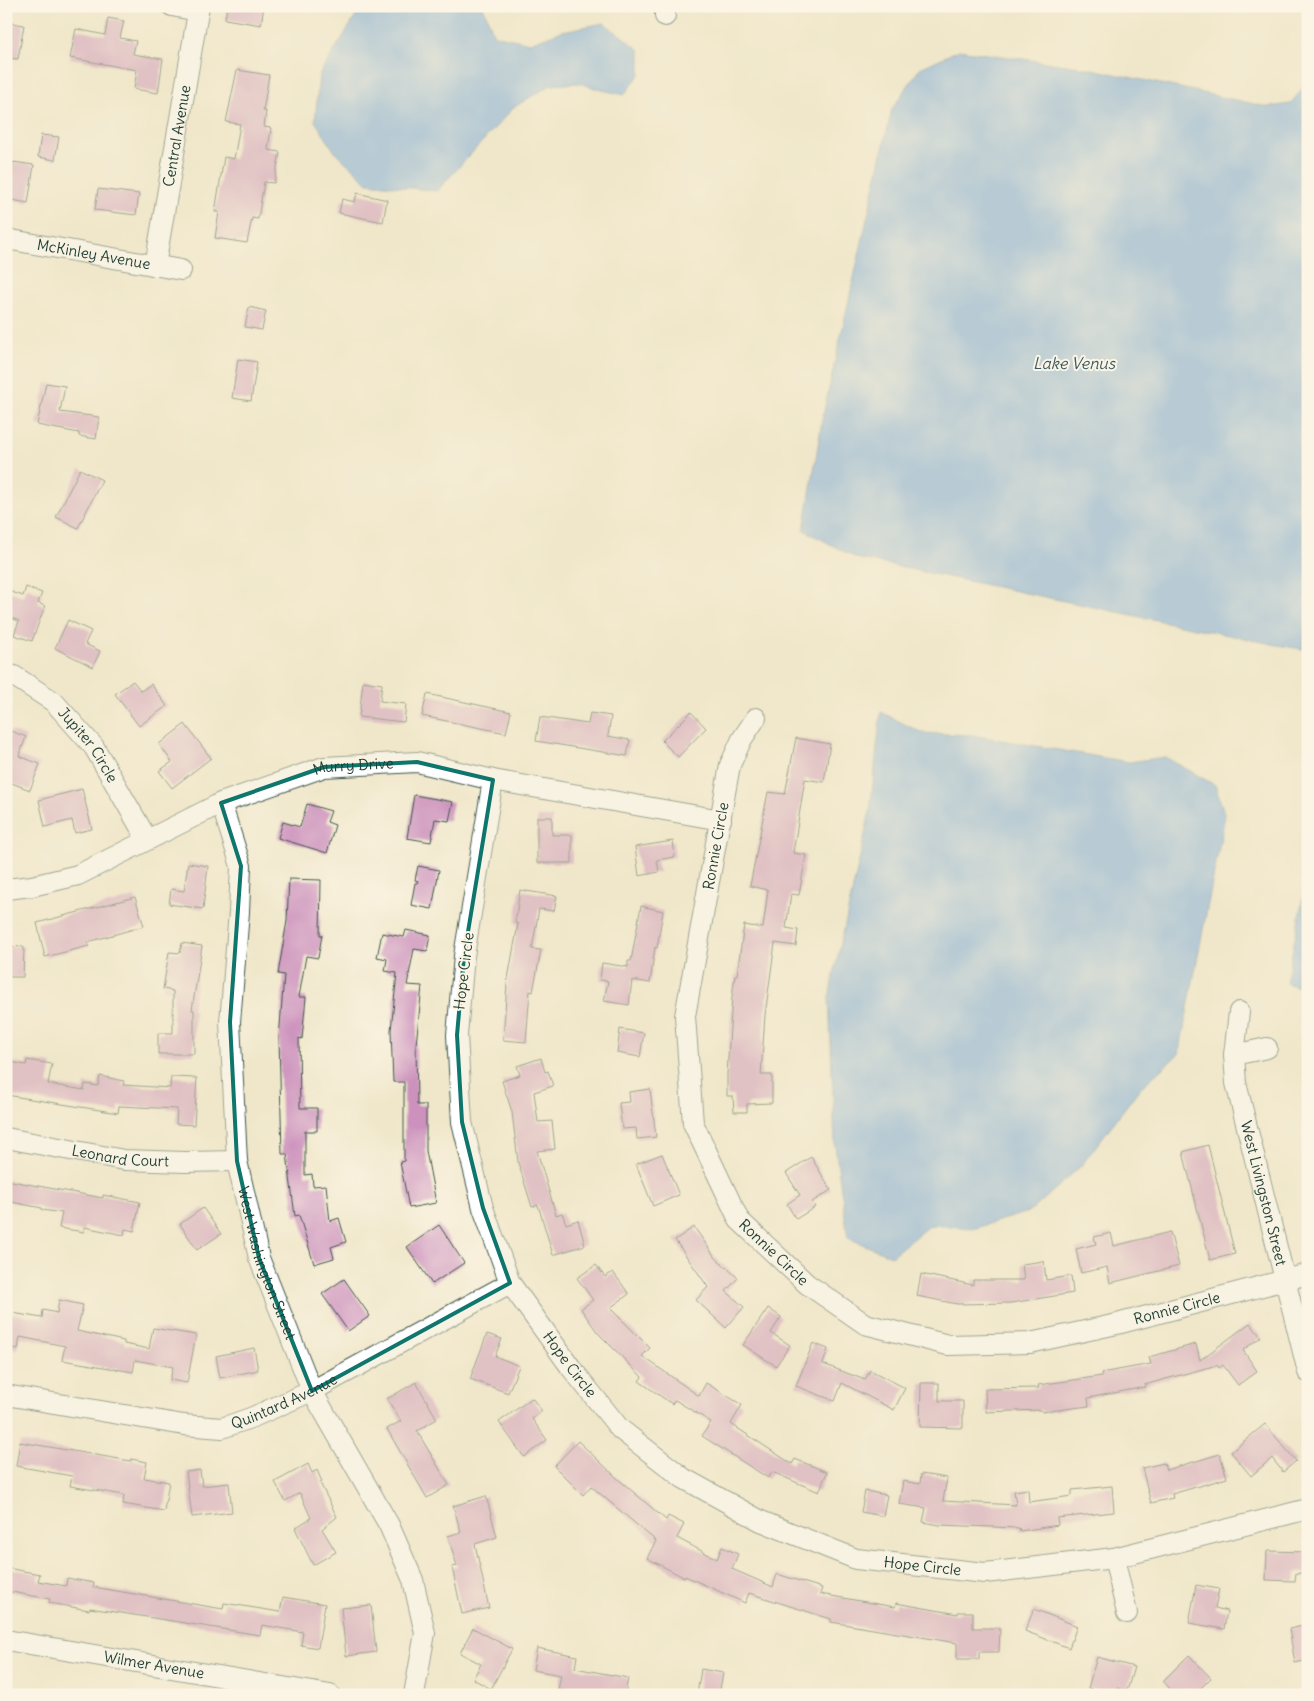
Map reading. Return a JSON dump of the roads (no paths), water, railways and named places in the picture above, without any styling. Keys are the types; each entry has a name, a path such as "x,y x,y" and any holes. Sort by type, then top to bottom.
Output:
{"street":[{"path":"172,6 198,8"},
{"name":"Central Avenue","path":"155,266 198,8"},
{"name":"McKinley Avenue","path":"6,239 181,270"},
{"name":"Jupiter Circle","path":"6,674 14,676 54,702 94,747 147,839"},
{"name":"Ronnie Circle","path":"756,718 742,739 730,765 685,1016 693,1123 739,1220 807,1284 865,1324 948,1345 1030,1343 1117,1324 1308,1274"},
{"name":"Murry Drive","path":"6,890 78,875 220,804 324,767 417,762 493,780 721,820"},
{"name":"Hope Circle","path":"493,780 464,956 457,1035 462,1122 483,1208 510,1282 572,1370 620,1429 683,1478 761,1521 856,1559 985,1572 1114,1558 1308,1509"},
{"name":"West Washington Street","path":"220,804 241,866 230,1022 237,1161 259,1258 312,1391 389,1525 413,1580 425,1632 414,1695"},
{"name":"West Livingston Street","path":"1239,1012 1234,1056 1236,1083 1308,1372"},
{"path":"1234,1056 1267,1048"},
{"name":"Leonard Court","path":"6,1138 124,1160 237,1161"},
{"name":"Quintard Avenue","path":"6,1395 184,1426 222,1428 253,1417 312,1391 510,1282"},
{"path":"1114,1558 1127,1613"},
{"name":"Wilmer Avenue","path":"6,1640 330,1695"}],"water":[{"path":"364,6 483,6 494,35 530,43 562,31 604,23 640,50 640,74 624,95 579,83 551,85 514,107 437,191 368,183 335,152 315,121 319,75"},
{"name":"Lake Venus","path":"959,50 1087,68 1268,107 1290,104 1305,86 1308,72 1308,650 856,558 804,530 823,415 892,109 920,68"},
{"path":"881,712 922,733 972,735 1129,762 1165,757 1215,785 1225,816 1179,1054 1140,1088 1081,1166 1031,1211 976,1228 930,1225 891,1256 848,1238 835,1146 829,997 870,811"},
{"path":"1308,872 1308,990 1286,983"}]}
